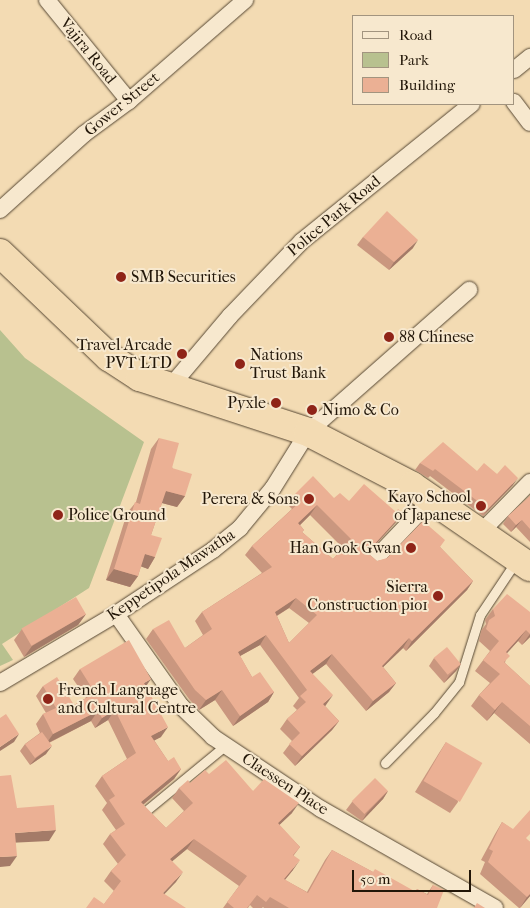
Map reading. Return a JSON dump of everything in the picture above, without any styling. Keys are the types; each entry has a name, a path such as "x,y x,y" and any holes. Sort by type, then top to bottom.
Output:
{"highway":[{"path":"0,253 109,357 140,377 308,432 432,500 526,562"}],"street":[{"name":"Vajira Road","path":"47,0 129,101"},
{"name":"Gower Street","path":"0,210 84,134 129,101 244,0"},
{"path":"515,69 530,58"},
{"path":"515,103 530,123"},
{"name":"Police Park Road","path":"170,387 230,316 302,241 471,105"},
{"name":"Keppetipola Mawatha","path":"0,683 116,614 213,550 240,528 273,488 308,432 469,290"},
{"path":"481,532 530,482"},
{"path":"372,561 432,500"},
{"name":"Claessen Place","path":"116,614 180,706 226,745 321,808 495,908"}],"lane":[{"path":"385,763 459,682 480,615 526,562"},
{"path":"148,809 226,745"}],"green space":[{"name":"Police Ground","path":"0,330 25,358 144,442 89,588 2,644 13,660 0,666"}],"building":[{"path":"387,211 418,240 394,262 363,237"},
{"path":"159,438 179,443 172,468 192,474 185,496 166,491 151,535 162,538 155,557 145,554 138,576 114,569 135,502 140,504"},
{"path":"443,442 477,471 484,463 497,474 505,465 518,478 488,509 435,469 433,471 420,463"},
{"path":"313,476 334,498 340,493 349,501 364,484 396,512 398,509 403,513 370,549 370,555 377,561 387,558 423,521 445,540 440,547 473,581 412,641 409,638 382,666 396,683 373,701 332,654 310,671 333,695 323,704 339,721 302,756 289,744 300,733 287,719 306,702 300,696 307,690 266,635 238,652 252,677 260,672 274,692 240,716 222,690 206,700 195,690 153,629 169,620 185,648 212,629 202,612 272,567 252,546 301,501 294,495","holes":["317,505 351,539 333,559 302,532 304,530 298,523","296,598 317,615 289,643 275,612"]},
{"path":"530,496 530,529 522,520 516,525 508,516"},
{"path":"507,594 530,612 530,634 526,630 506,652 510,656 504,662 530,686 530,726 502,702 495,710 479,695 500,674 483,660 499,641 486,629 489,620 495,616 493,609"},
{"path":"76,597 86,614 31,646 21,628"},
{"path":"129,640 151,679 144,683 168,727 151,736 168,761 174,757 181,769 141,802 166,828 193,803 179,788 188,780 190,783 205,770 209,774 226,760 253,791 264,779 299,803 278,823 300,847 293,855 300,860 284,879 308,893 332,850 373,872 375,869 416,892 417,889 428,895 433,885 444,890 437,908 289,908 270,897 266,902 257,895 247,908 234,908 227,902 247,876 194,839 170,859 183,872 163,893 186,908 86,908 94,897 104,904 121,881 111,871 126,855 110,834 125,824 109,800 115,796 102,776 136,753 115,710 102,718 98,711 53,734 43,714 56,708 43,686 57,677 74,705 95,693 80,669"},
{"path":"447,647 461,664 448,675 434,658"},
{"path":"6,714 19,734 0,747 0,718"},
{"path":"42,732 52,746 35,758 25,744"},
{"path":"446,742 482,763 460,802 424,781"},
{"path":"11,775 17,808 54,805 56,830 15,833 17,856 0,857 0,776"},
{"path":"375,778 388,791 364,814 352,801"},
{"path":"530,810 530,834 526,838 530,842 530,894 527,897 488,862 493,851 489,849 502,822 513,829"},
{"path":"477,903 485,908 474,908"}],"place":[{"name":"SMB Securities","path":"121,277"},
{"name":"88 Chinese","path":"389,337"},
{"name":"Travel Arcade PVT LTD","path":"182,354"},
{"name":"Nations Trust Bank","path":"240,364"},
{"name":"Pyxle","path":"276,403"},
{"name":"Nimo & Co","path":"312,410"},
{"name":"Perera & Sons","path":"309,499"},
{"name":"Kayo School of Japanese","path":"481,506"},
{"name":"Police Ground","path":"58,515"},
{"name":"Han Gook Gwan","path":"411,548"},
{"name":"Sierra Construction pio1","path":"438,596"},
{"name":"French Language and Cultural Centre","path":"48,699"}]}
